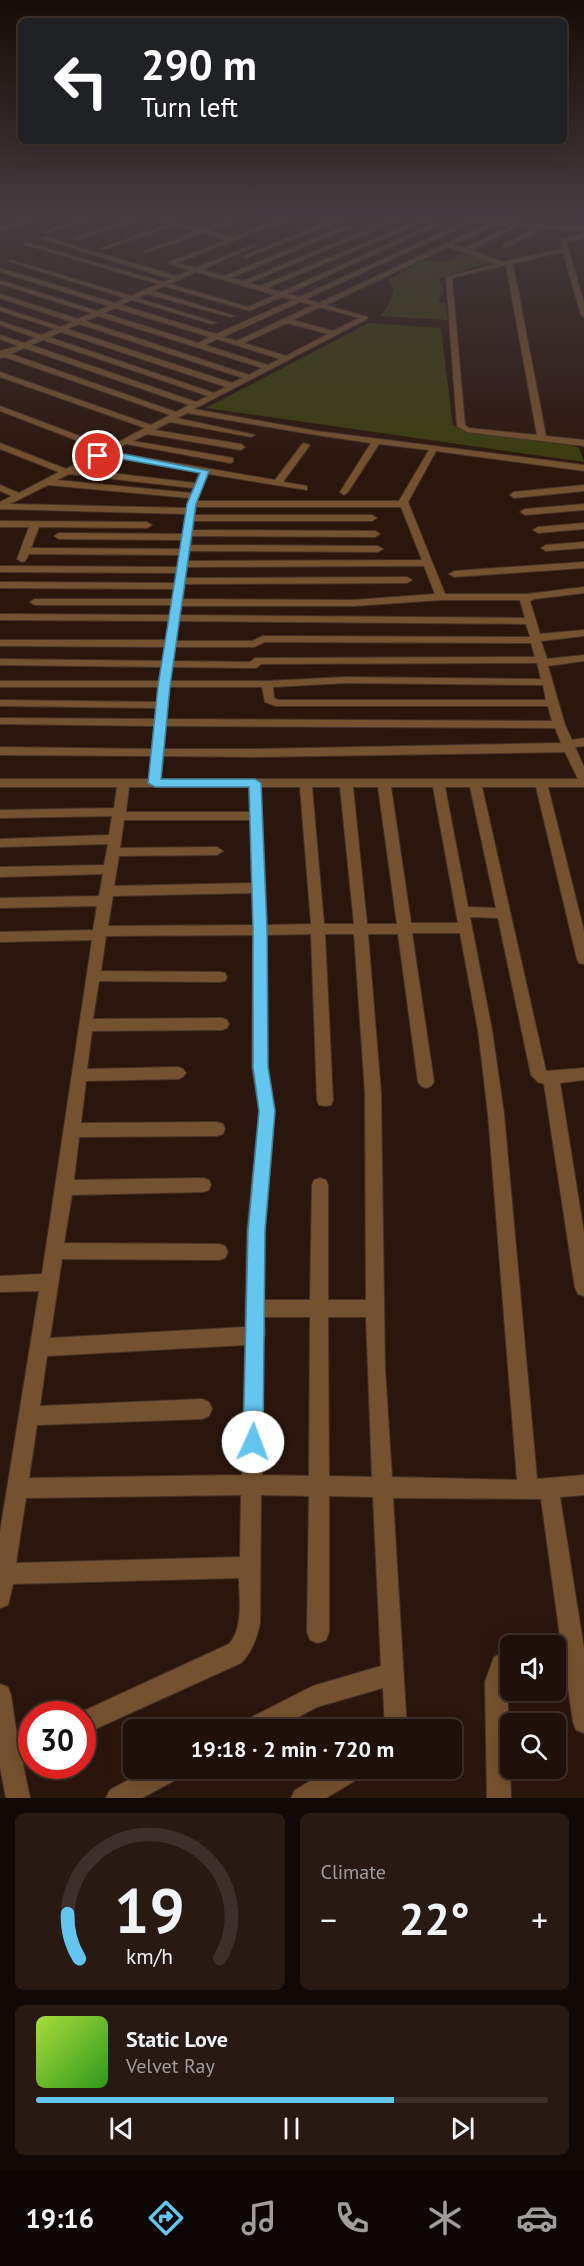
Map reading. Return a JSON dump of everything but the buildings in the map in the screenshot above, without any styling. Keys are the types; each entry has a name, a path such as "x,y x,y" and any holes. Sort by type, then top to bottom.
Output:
{"street":[{"path":"19,302 249,377"},
{"path":"63,302 267,367"},
{"path":"102,302 285,358"},
{"path":"2,354 123,302"},
{"path":"144,302 213,323"},
{"path":"183,302 232,316"},
{"path":"224,302 249,309 263,302"},
{"path":"199,345 295,302"},
{"path":"0,506 331,333 365,318 311,302"},
{"path":"238,344 329,302"},
{"path":"450,302 461,426 467,430 584,443"},
{"path":"513,302 542,438"},
{"path":"582,302 584,315"},
{"path":"0,309 232,386"},
{"path":"288,321 331,333"},
{"path":"0,323 214,395"},
{"path":"0,337 196,405"},
{"path":"2,354 181,413 584,468"},
{"path":"0,374 149,429 241,447"},
{"path":"0,408 107,451 218,474 304,488"},
{"path":"168,419 251,435"},
{"path":"218,474 261,423"},
{"path":"344,492 376,441"},
{"path":"126,442 230,460"},
{"path":"277,484 306,445"},
{"path":"0,446 67,472 193,503"},
{"path":"402,503 434,448"},
{"path":"155,783 164,686 186,543 193,503 205,471"},
{"path":"46,482 193,503 372,518"},
{"path":"0,488 20,496"},
{"path":"514,495 584,488"},
{"path":"0,506 402,503 407,506 441,597"},
{"path":"525,512 584,507"},
{"path":"0,524 147,525"},
{"path":"19,569 35,524"},
{"path":"538,530 584,526"},
{"path":"25,551 375,534"},
{"path":"58,536 378,549"},
{"path":"546,548 584,545"},
{"path":"0,585 429,563"},
{"path":"454,574 584,565"},
{"path":"0,569 407,580"},
{"path":"35,602 354,603 441,597 528,597 584,590"},
{"path":"0,783 541,783 583,777 559,725 530,621 525,600 528,597"},
{"path":"0,617 530,621"},
{"path":"0,644 170,645 254,644 263,639 535,639 584,633"},
{"path":"0,662 256,665 255,660 541,661 584,658"},
{"path":"346,661 347,723"},
{"path":"0,684 164,686 346,680 547,682"},
{"path":"267,684 269,700 272,702 553,703"},
{"path":"0,703 162,705"},
{"path":"0,721 559,725"},
{"path":"0,751 158,754 568,746 584,741"},
{"path":"0,1597 64,1188 85,1025 124,783"},
{"path":"96,1718 233,1655 242,1648 249,1623 256,1335 256,1231 267,1111 260,1067 260,929 255,783"},
{"path":"306,783 318,929 325,1100"},
{"path":"346,783 361,929 373,1093 375,1309 395,1719"},
{"path":"384,783 426,1082"},
{"path":"438,783 485,1030 538,1489 561,1635"},
{"path":"475,783 539,1075 551,1077 584,1074"},
{"path":"541,783 584,959"},
{"path":"0,814 256,816"},
{"path":"0,843 114,845 217,851"},
{"path":"0,872 110,870"},
{"path":"0,903 259,888"},
{"path":"0,936 260,929 405,929 503,913"},
{"path":"93,976 220,977"},
{"path":"85,1025 222,1024"},
{"path":"78,1075 178,1073"},
{"path":"551,1077 584,1288"},
{"path":"71,1130 217,1130"},
{"path":"64,1188 203,1185"},
{"path":"318,1632 320,1185"},
{"path":"54,1251 219,1252"},
{"path":"0,1284 50,1282"},
{"path":"255,1308 375,1309"},
{"path":"39,1348 256,1335"},
{"path":"28,1416 202,1409"},
{"path":"17,1488 252,1485 538,1489 584,1485"},
{"path":"4,1574 250,1567"},
{"path":"566,1665 584,1722"},
{"path":"499,1798 496,1682 500,1671"},
{"path":"271,1719 313,1697 393,1674"},
{"path":"0,1695 2,1721 18,1798"},
{"path":"10,1758 18,1754"},
{"path":"118,1798 154,1779"},
{"path":"303,1798 336,1779"}],"shaded area":[{"path":"389,302 445,303 448,320 380,316"},
{"path":"369,323 441,328 453,426 569,444 579,448 584,462 206,408"}],"route":[{"path":"98,456 104,453 205,471 192,504 164,686 155,783 255,783 260,929 260,1067 267,1111 256,1231 253,1442"}]}
